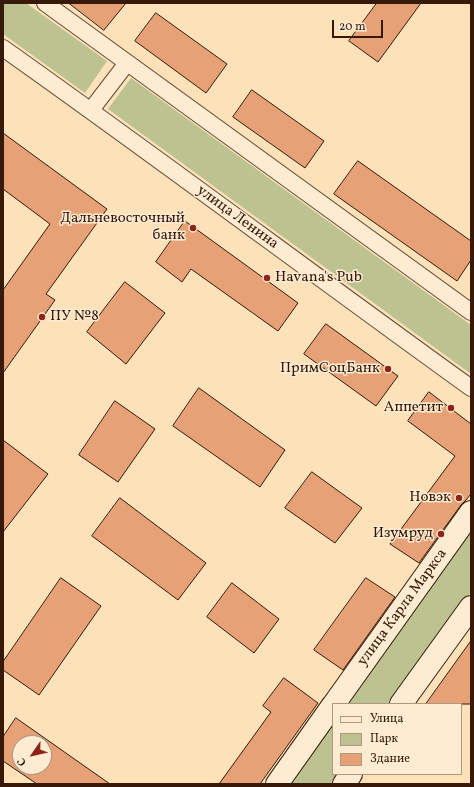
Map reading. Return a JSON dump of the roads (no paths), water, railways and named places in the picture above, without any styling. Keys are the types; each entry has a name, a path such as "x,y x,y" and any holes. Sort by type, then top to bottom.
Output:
{"street":[{"path":"44,3 471,312"},
{"name":"улица Ленина","path":"3,48 91,110 325,283 471,388"},
{"path":"91,110 127,63"},
{"name":"улица Карла Маркса","path":"335,703 471,512"},
{"path":"402,703 471,607"},
{"name":"улица Карла Маркса","path":"277,784 332,708"},
{"path":"344,784 350,775"}],"place":[{"name":"Дальневосточный банк","path":"193,228"},
{"name":"Havana's Pub","path":"267,278"},
{"name":"ПУ №8","path":"42,317"},
{"name":"ПримСоцБанк","path":"388,369"},
{"name":"Аппетит","path":"451,408"},
{"name":"Новэк","path":"459,498"},
{"name":"Изумруд","path":"441,534"}]}
